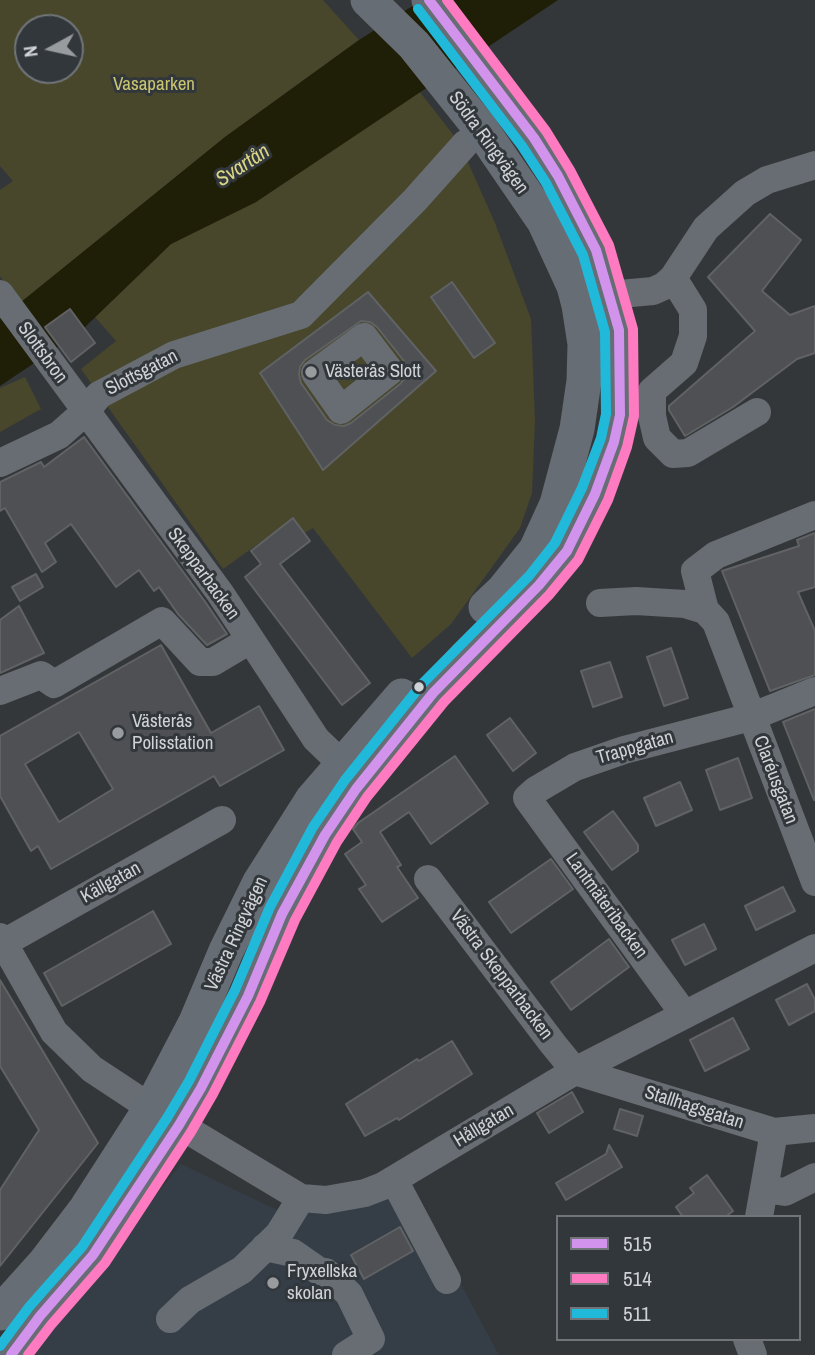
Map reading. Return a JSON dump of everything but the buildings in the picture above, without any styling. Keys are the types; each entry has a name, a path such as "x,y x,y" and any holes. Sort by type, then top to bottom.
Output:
{"main road":[{"name":"Södra Ringvägen","path":"429,0 480,65 558,176 596,250 594,300"},
{"name":"Södra Ringvägen","path":"385,7 481,129 544,221 574,286 594,300"},
{"name":"Västra Ringvägen","path":"11,1355 40,1316 93,1255 165,1116 196,1022 226,951 260,882 312,800 454,639 503,591 536,550 557,504 577,429 584,382 585,344 594,300"},
{"name":"Västra Ringvägen","path":"0,1313 44,1264 86,1209 165,1116 201,1088 307,866 341,812 379,759 433,693 540,585 567,551 595,494 614,442 620,415 619,330 594,300"},
{"path":"0,1328 32,1293 29,1281"}],"street":[{"name":"Slottsgatan","path":"0,463 59,435 85,412 99,395 174,355 301,315 415,200 465,144"},
{"path":"594,300 664,286 673,278 706,228 745,193 767,180 815,165"},
{"path":"673,278 693,310 693,336 684,363 652,391 652,416 657,438 673,454 688,453 757,412"},
{"name":"Slottsbron","path":"3,297 85,412"},
{"name":"Skepparbacken","path":"85,412 220,593 316,739 342,764"},
{"name":"Claréusgatan","path":"815,515 716,555 695,571 705,610 716,622 815,882"},
{"path":"600,603 636,601 685,604 705,610"},
{"path":"0,691 41,675 54,684 162,621 200,662 213,662 250,640"},
{"name":"Claréusgatan","path":"751,717 815,691"},
{"name":"Trappgatan","path":"527,798 575,767 624,750 751,717"},
{"name":"Lantmäteribacken","path":"527,798 684,1014"},
{"name":"Källgatan","path":"1,942 222,820"},
{"name":"Västra Skepparbacken","path":"428,879 575,1071"},
{"name":"Hållgatan","path":"1,942 54,1031 92,1069 301,1198 326,1200 349,1197 394,1180 575,1071 815,948"},
{"name":"Stallhagsgatan","path":"575,1071 774,1132 815,1128"},
{"path":"759,1215 774,1132"},
{"path":"765,1189 785,1192 815,1177"},
{"path":"394,1180 447,1280"},
{"path":"170,1320 190,1300 242,1270 279,1234 301,1198"},
{"path":"265,1247 293,1253 319,1271 326,1272 349,1294 371,1339 346,1355"}],"shaded area":[{"name":"Fryxellska skolan","path":"181,1164 279,1211 410,1190 499,1355 28,1355"}],"green space":[{"name":"Vasaparken","path":"0,0 323,0 359,40 225,137 19,304 0,276 0,190 13,181 0,166"},
{"path":"419,91 459,142 495,223 531,319 535,421 532,493 520,528 451,624 412,658 313,528 303,534 293,519 223,569 81,369 116,341 95,317 171,244 256,202"},
{"path":"25,377 41,409 0,432 0,388"}],"water":[{"name":"Svartån","path":"422,0 558,0 256,202 171,244 84,328 69,309 44,328 58,347 0,386 0,319 225,137 359,40"}],"transit line":[{"name":"515","path":"11,1355 40,1316 93,1255 179,1125 248,996 282,914 325,835 356,789 433,693 539,585 567,551 595,494 614,442 620,415 619,330 596,250 558,176 534,138 429,0"},
{"name":"514","path":"28,1355 105,1263 191,1132 260,1002 295,920 337,842 367,797 444,702 549,595 578,560 608,500 627,447 634,416 633,329 609,245 570,170 546,131 447,0"},
{"name":"511","path":"0,1346 29,1307 82,1247 167,1118 235,990 270,907 313,827 345,780 422,684 529,576 555,543 582,488 601,438 606,414 605,332 583,255 546,183 522,146 418,9"}],"place":[{"name":"Västerås Slott","path":"311,372"},
{"name":"Västerås Polisstation","path":"118,733"},
{"name":"Fryxellska skolan","path":"273,1283"}]}
